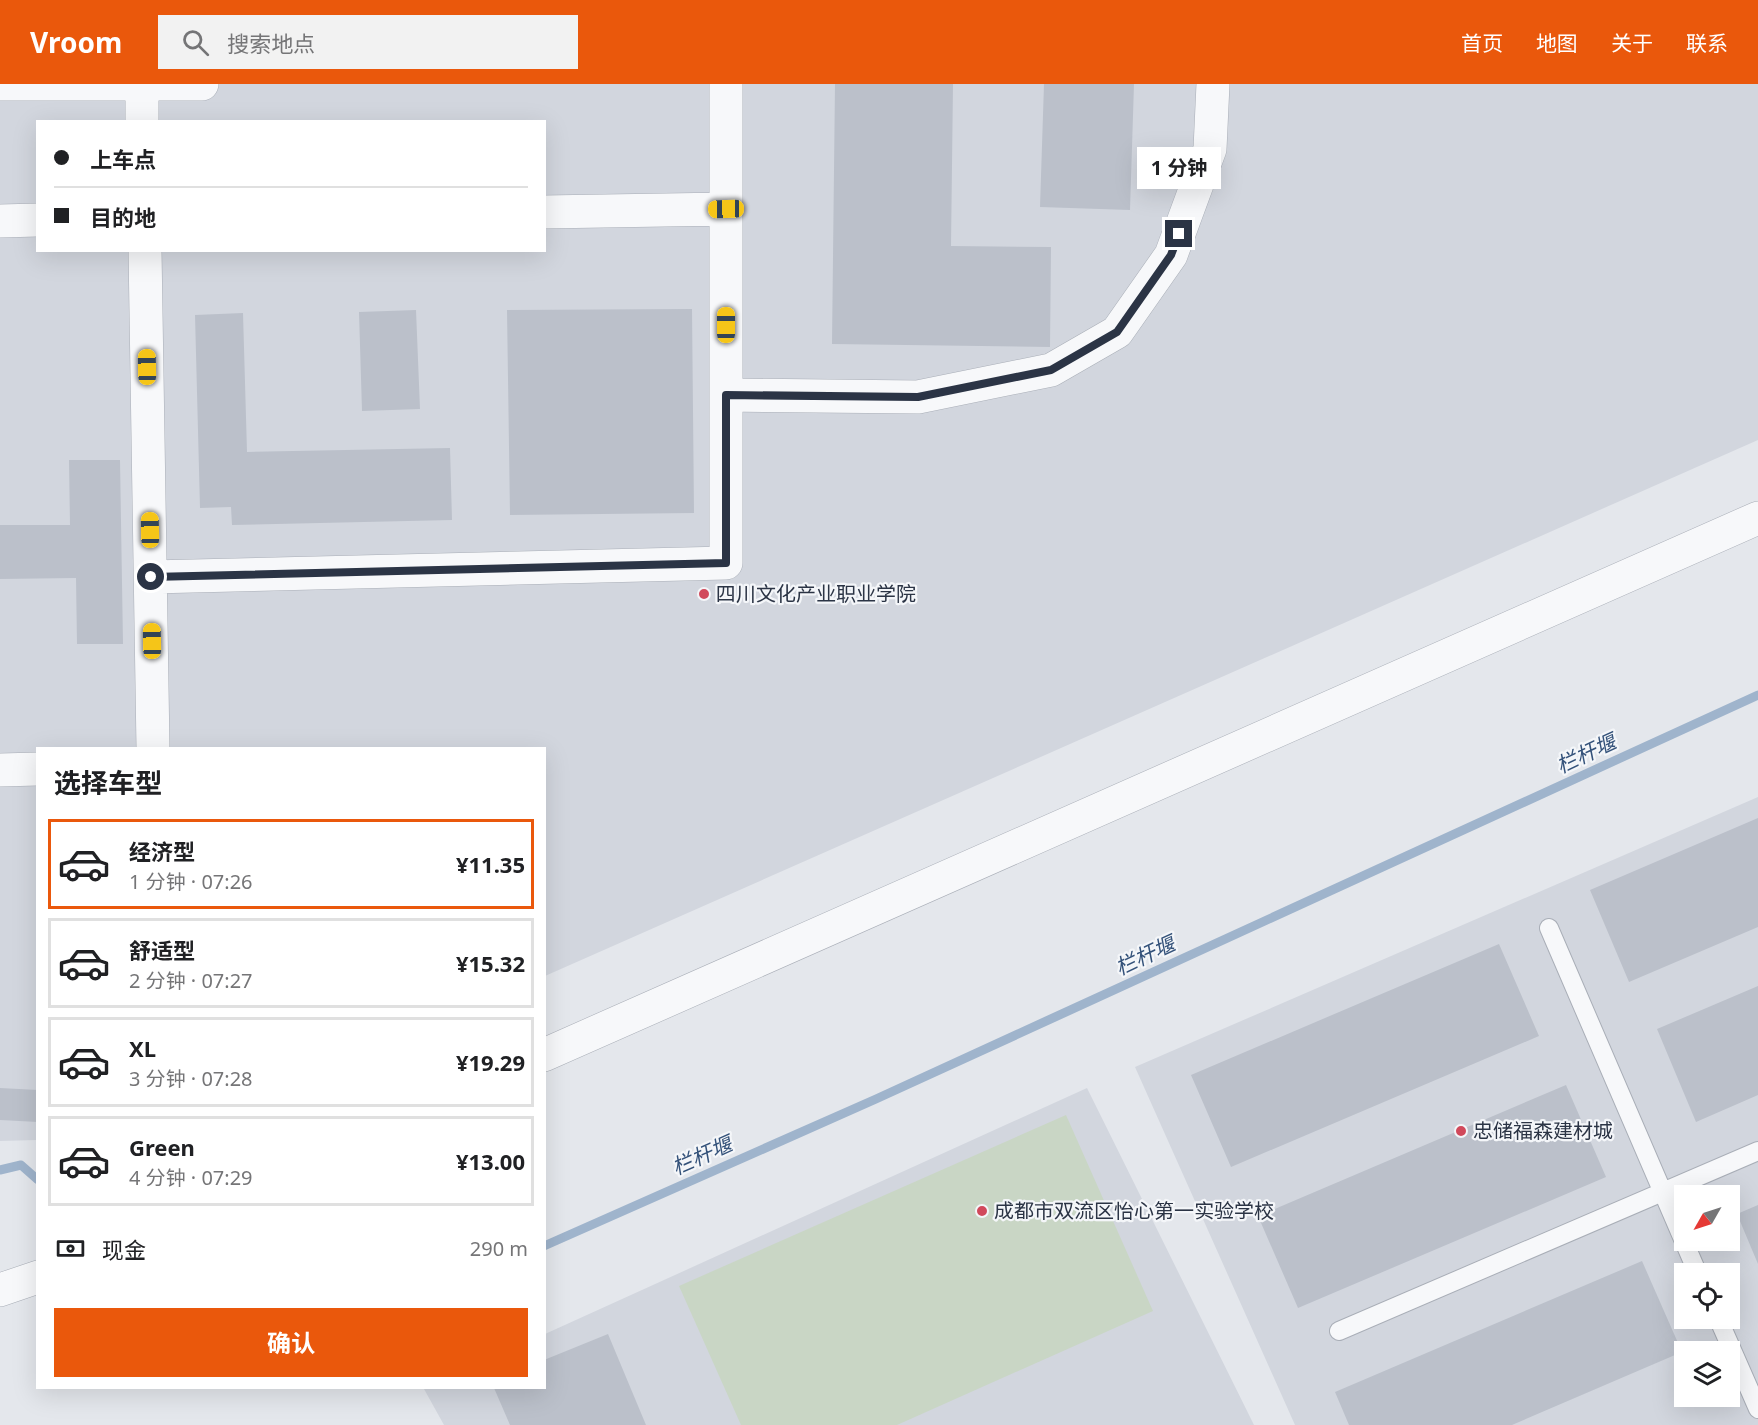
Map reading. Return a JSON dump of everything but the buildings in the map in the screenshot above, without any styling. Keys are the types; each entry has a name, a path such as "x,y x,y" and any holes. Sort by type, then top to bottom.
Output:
{"street":[{"path":"0,84 202,84"},
{"path":"151,577 726,563 726,84"},
{"path":"726,395 918,397 1051,370 1117,332 1171,255 1210,149 1213,84"},
{"path":"142,85 142,120"},
{"path":"546,212 726,209"},
{"path":"0,221 36,220"},
{"path":"145,252 153,747"},
{"path":"546,1054 1758,518"},
{"path":"0,770 36,769"},
{"path":"0,1290 36,1277"}],"lane":[{"path":"1549,928 1693,1263"},
{"path":"1339,1331 1758,1151"},
{"path":"1723,1329 1758,1409"}],"shaded area":[{"name":"四川文化产业职业学院","path":"0,84 1758,84 1758,440 546,976 546,747 36,747 36,1140 0,1141"},
{"name":"忠储福森建材城","path":"1758,797 1758,1425 1295,1425 1135,1067"},
{"name":"成都市双流区怡心第一实验学校","path":"1087,1088 1254,1425 444,1425 424,1389 546,1389 546,1334"}],"green space":[{"path":"1066,1115 1153,1311 897,1425 741,1425 679,1286"}],"waterway":[{"name":"栏杆堰","path":"546,1245 876,1099 1758,695"},
{"name":"栏杆堰","path":"0,1170 21,1165 36,1178"}],"place":[{"name":"四川文化产业职业学院","path":"704,594"},
{"name":"忠储福森建材城","path":"1461,1131"},
{"name":"成都市双流区怡心第一实验学校","path":"982,1211"}],"route":[{"path":"151,577 726,563 726,395 918,397 1051,370 1117,332 1171,255 1179,234"}]}
